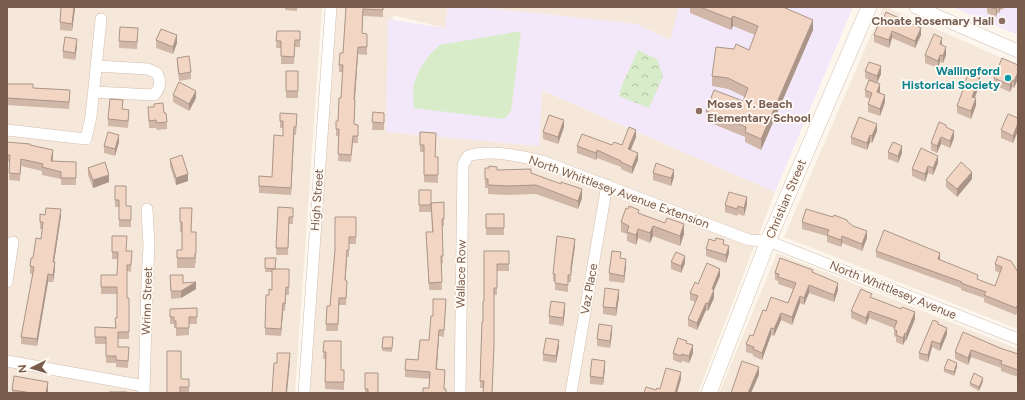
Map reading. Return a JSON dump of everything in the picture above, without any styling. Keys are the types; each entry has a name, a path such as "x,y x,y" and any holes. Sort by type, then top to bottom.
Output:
{"main road":[{"name":"Christian Street","path":"708,393 768,240 869,7"}],"street":[{"name":"High Street","path":"304,393 331,7"},
{"path":"916,7 1018,51"},
{"path":"7,130 86,139 91,117 101,19"},
{"path":"94,92 154,95 158,90 160,79 157,72 148,69 96,66"},
{"name":"North Whittlesey Avenue Extension","path":"468,156 476,153 514,154 542,161 749,240 768,240"},
{"name":"Wallace Row","path":"460,393 463,165 468,156"},
{"name":"Vaz Place","path":"571,393 607,185"},
{"name":"Wrinn Street","path":"144,389 146,284 150,246 147,209"},
{"name":"North Whittlesey Avenue","path":"768,240 1018,339"},
{"path":"7,282 13,242"},
{"path":"7,361 144,389"}],"shaded area":[{"path":"7,7 322,7 295,393 7,393"},
{"path":"333,7 448,7 445,28 393,15 386,132 539,146 541,90 775,192 698,393 310,393"},
{"name":"Moses Y. Beach Elementary School","path":"448,7 477,7 637,24 670,40 679,7 853,7 775,192 542,90 539,146 386,132 388,19 445,28"},
{"path":"477,7 680,7 671,40 636,24"},
{"path":"883,7 1018,65 1018,329 784,237"},
{"name":"Choate Rosemary Hall","path":"952,7 1018,7 1018,35"},
{"path":"777,253 1018,349 1018,393 719,393"}],"green space":[{"path":"521,31 511,111 504,119 414,108 413,88 415,80 421,67 430,54 440,45"},
{"path":"638,50 657,59 663,76 649,108 619,96 622,85"}],"building":[{"path":"61,7 74,7 72,24 60,22"},
{"path":"346,7 383,7 383,10 363,9 362,33 367,34 367,47 358,47 354,100 354,124 358,125 358,136 353,136 351,155 338,154 339,129 336,129 336,121 338,121 339,98 341,98 343,65 339,65 340,53 343,53"},
{"path":"700,7 783,7 813,20 761,139 745,132 746,127 706,111 714,90 743,101 748,88 728,78 712,76 716,47 734,49 736,44 749,50 758,26 733,16 731,19"},
{"path":"886,12 921,28 915,41 892,31 889,40 874,35"},
{"path":"120,27 138,28 137,42 119,41"},
{"path":"161,29 177,35 173,47 156,40"},
{"path":"277,31 300,31 300,40 295,40 294,57 281,56 281,41 276,41"},
{"path":"934,34 942,38 940,44 946,47 943,56 940,55 938,61 925,55"},
{"path":"65,37 77,39 75,53 63,51"},
{"path":"189,56 191,72 179,74 177,58"},
{"name":"Wallingford Historical Society","path":"1002,58 1018,65 1018,72 1014,81 1012,80 1010,85 994,78"},
{"path":"869,62 881,66 877,76 865,71"},
{"path":"286,71 298,71 298,91 286,91"},
{"path":"969,72 980,76 972,97 976,98 971,111 957,106"},
{"path":"869,80 880,84 877,92 885,95 880,109 868,104 872,93 865,90"},
{"path":"179,82 196,91 189,104 173,95"},
{"path":"7,84 33,84 33,88 70,90 69,102 7,98"},
{"path":"110,99 123,100 122,109 129,110 128,121 108,119"},
{"path":"163,103 167,122 157,123 156,120 149,121 148,107 154,107 154,104"},
{"path":"373,112 384,113 384,123 372,122"},
{"path":"280,113 297,114 296,127 294,127 291,188 259,186 259,176 272,177 274,135 283,136 283,121 280,121"},
{"path":"1008,114 1018,118 1018,123 1013,136 1001,130"},
{"path":"549,115 564,120 558,137 543,132"},
{"path":"859,117 877,124 867,143 851,137"},
{"path":"939,122 954,131 950,141 941,137 937,146 931,143"},
{"path":"629,127 636,130 628,149 638,153 632,167 597,150 596,153 577,146 582,134 612,145 614,142 622,145"},
{"path":"108,132 119,135 115,149 104,146"},
{"path":"420,132 436,133 435,157 438,157 438,175 424,175 424,145 420,145"},
{"path":"7,142 30,144 53,150 51,161 76,162 76,178 61,178 61,172 42,167 43,164 21,159 20,174 9,173 10,155 7,155"},
{"path":"893,142 902,146 898,156 888,152"},
{"path":"921,148 938,156 933,168 928,166 925,174 912,169"},
{"path":"182,155 188,174 176,178 170,159"},
{"path":"105,162 109,175 93,180 88,168"},
{"path":"961,162 972,172 957,189 946,180"},
{"path":"656,163 674,170 671,178 653,173"},
{"path":"489,166 497,167 497,170 531,169 531,173 561,184 561,182 582,189 578,201 536,185 488,185 488,179 485,179 485,168 489,168"},
{"path":"115,186 126,186 126,206 131,206 131,220 119,220 119,200 115,200"},
{"path":"419,190 431,190 431,205 419,205"},
{"path":"729,192 747,197 744,208 738,206 737,209 725,205"},
{"path":"444,202 444,219 442,219 443,256 441,256 442,282 429,283 426,232 433,232 431,203"},
{"path":"629,206 639,210 638,213 665,223 667,218 684,224 680,236 653,226 650,233 638,229 636,235 627,232 629,226 621,222 626,208 628,209"},
{"path":"278,207 293,208 293,217 289,217 288,248 276,248"},
{"path":"46,208 61,209 53,262 55,262 53,275 48,274 37,339 21,337 34,267 30,266 31,258 33,258 36,238 41,239 43,222 40,222 40,214 45,215"},
{"path":"180,208 192,208 191,232 196,232 195,258 177,258 177,250 182,250 182,222 180,222"},
{"path":"806,209 833,217 834,215 847,220 853,226 867,231 862,244 842,236 841,240 827,235 829,230 802,222"},
{"path":"486,214 504,214 504,228 486,228"},
{"path":"335,217 356,217 356,237 349,237 349,250 347,250 345,280 347,281 346,298 339,298 338,324 326,324 327,306 330,306 335,250"},
{"path":"884,230 940,253 938,259 978,275 977,279 995,286 1002,267 995,264 998,256 1011,261 1018,272 1018,307 1017,306 1016,308 984,295 986,292 961,283 962,282 876,251"},
{"path":"112,236 127,236 126,251 132,251 131,265 127,265 129,332 118,332 118,347 129,347 128,361 116,360 116,356 106,356 106,337 95,337 95,327 116,328 115,318 117,318 117,287 101,287 101,275 117,275 118,252 112,252"},
{"path":"557,236 575,239 571,275 568,275 568,285 555,283 555,274 553,274"},
{"path":"716,238 724,240 723,244 729,246 726,255 706,249 709,239 715,241"},
{"path":"484,251 509,251 509,264 497,264 497,288 494,288 492,393 483,393 484,381 480,381 484,301"},
{"path":"612,251 621,252 620,258 626,259 624,276 609,273"},
{"path":"676,252 685,256 681,266 671,262"},
{"path":"265,258 276,258 275,269 265,268"},
{"path":"780,258 813,270 812,272 838,283 834,295 809,285 804,298 800,296 792,317 781,313 774,329 771,328 762,353 753,349 754,347 746,344 750,335 753,336 763,310 766,311 771,297 788,303 796,283 778,277 779,274 775,273"},
{"path":"707,263 720,269 712,289 714,290 697,323 688,319 698,296 690,293 695,282 698,284"},
{"path":"272,269 289,269 289,287 286,287 281,329 265,328 266,295 269,295 269,289 272,290"},
{"path":"170,275 183,275 183,283 196,282 181,291 171,291"},
{"path":"605,288 619,290 616,308 603,307"},
{"path":"861,289 872,294 870,297 901,309 902,307 915,312 903,338 896,335 897,331 894,329 897,321 869,311 866,318 851,311"},
{"path":"433,299 446,299 444,330 439,330 436,369 445,370 444,389 446,389 446,393 423,393 423,388 429,388 430,372 405,370 406,359 418,360 420,340 429,340 431,316 433,316"},
{"path":"551,301 565,303 563,318 549,316"},
{"path":"197,308 197,317 189,317 189,328 176,328 176,321 174,321 174,317 170,317 170,309"},
{"path":"933,320 947,328 940,344 932,341 928,355 919,353"},
{"path":"599,324 612,326 610,341 597,339"},
{"path":"963,332 1018,354 1018,370 1001,364 1002,361 971,350 968,358 955,352"},
{"path":"383,337 393,337 392,348 382,348"},
{"path":"546,338 559,340 556,356 543,354"},
{"path":"678,338 693,345 689,356 682,354 681,356 673,353"},
{"path":"324,341 341,341 341,370 344,370 344,382 325,382 326,352 323,352"},
{"path":"167,351 181,351 181,379 189,379 189,387 180,387 180,393 167,393"},
{"path":"277,353 290,353 286,393 272,393 274,363 277,363"},
{"path":"592,359 605,361 603,378 590,376"},
{"path":"948,359 957,363 954,372 944,369"},
{"path":"742,361 759,367 748,393 731,393"},
{"path":"666,368 681,372 675,393 644,393 646,387 656,390 657,388 660,389"},
{"path":"365,373 378,373 378,393 368,393 368,389 365,389"},
{"path":"974,373 983,378 979,387 970,383"},
{"path":"14,376 48,382 46,393 32,393 12,390"},
{"path":"127,392 127,393 109,393"}],"place":[{"name":"Choate Rosemary Hall","path":"1002,21"},
{"name":"Wallingford Historical Society","path":"1008,78"},
{"name":"Moses Y. Beach Elementary School","path":"699,111"}]}
